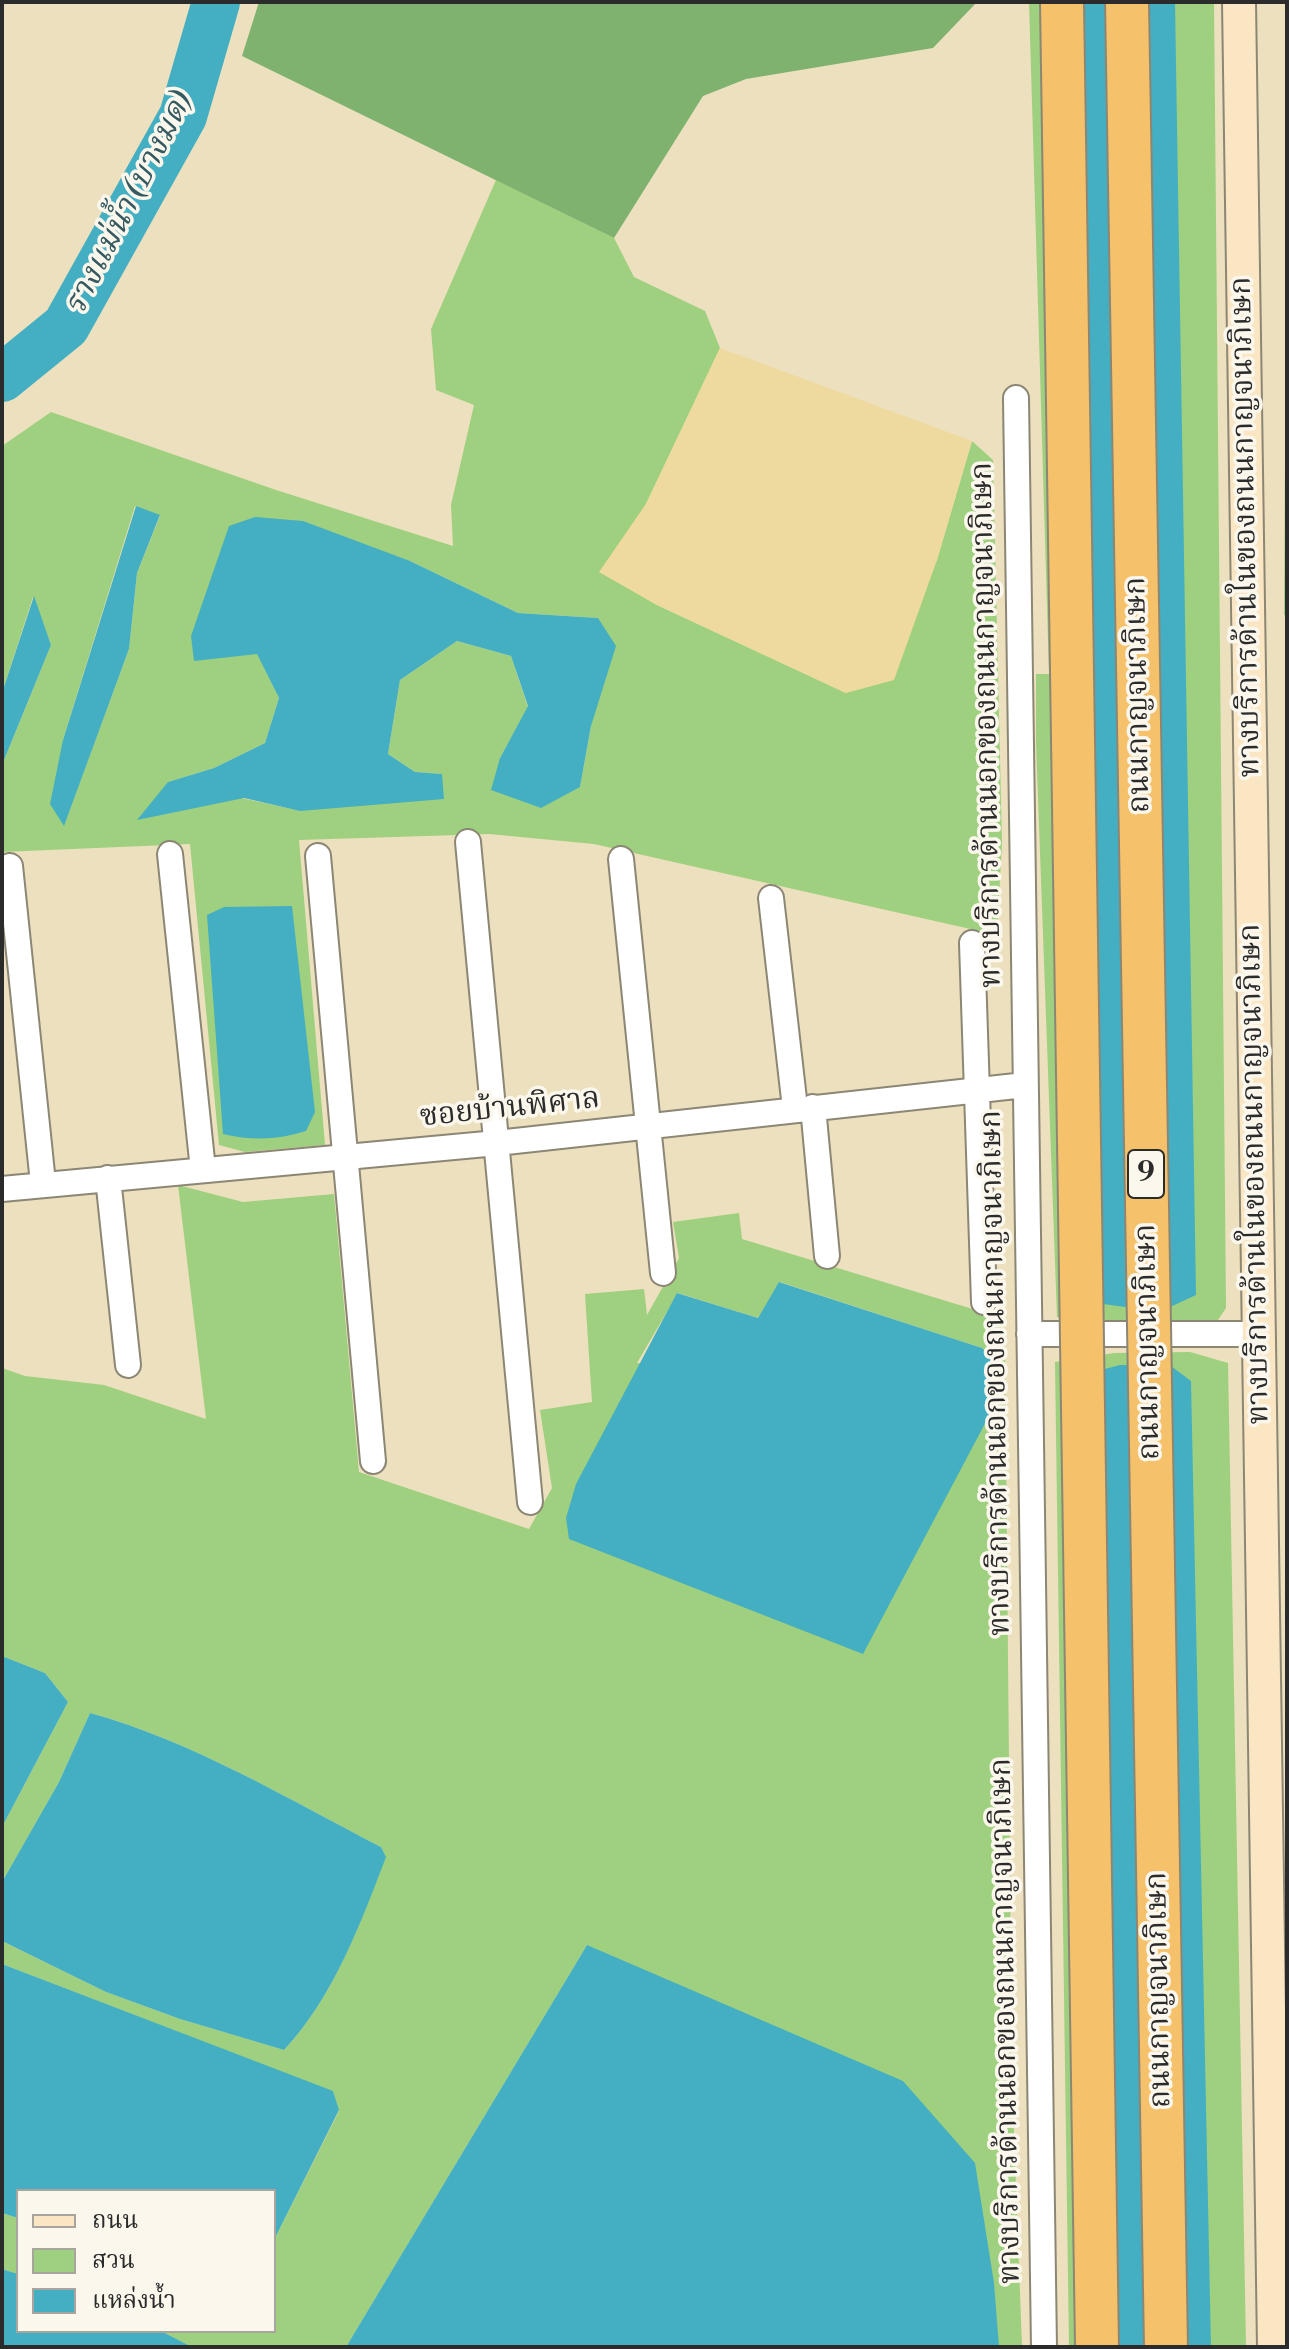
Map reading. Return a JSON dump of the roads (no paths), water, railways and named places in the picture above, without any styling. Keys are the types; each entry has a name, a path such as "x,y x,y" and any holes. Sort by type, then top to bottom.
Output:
{"highway":[{"path":"1062,2 1097,2347"},
{"name":"ถนนกาญจนาภิเษก","path":"1127,2 1166,2347"}],"main road":[{"name":"ทางบริการด้านในของถนนกาญจนาภิเษก","path":"1239,2 1274,2347"}],"street":[{"name":"ทางบริการด้านนอกของถนนกาญจนาภิเษก","path":"1016,398 1044,2347"},
{"path":"468,842 530,1502"},
{"path":"170,854 203,1170"},
{"path":"318,856 373,1461"},
{"path":"621,859 663,1273"},
{"path":"10,866 43,1183"},
{"path":"771,898 827,1256"},
{"path":"972,943 984,1302"},
{"name":"ซอยบ้านพิศาล","path":"2,1189 43,1183 345,1159 1025,1085"},
{"path":"108,1178 128,1365"},
{"path":"1029,1334 1259,1334"}],"water":[{"path":"1041,2 1175,2 1196,1295 1168,1308 1125,1307 1066,1299"},
{"path":"136,506 160,515 137,573 129,649 64,826 50,804 63,740"},
{"path":"255,517 303,521 410,561 518,613 598,618 616,646 591,726 580,787 541,808 491,790 500,758 528,706 511,656 457,641 400,680 388,754 415,772 442,774 444,799 300,811 244,798 137,820 168,782 214,768 265,743 279,698 257,654 194,661 191,636 229,526"},
{"path":"34,596 51,645 2,765 2,693"},
{"path":"292,906 315,1112 306,1131 296,1134 244,1138 223,1134 207,915 224,907"},
{"path":"779,1282 982,1348 995,1361 998,1399 863,1654 569,1539 566,1518 576,1484 677,1293 758,1318"},
{"path":"1120,1365 1171,1366 1191,1381 1211,2347 1083,2347 1067,1379"},
{"path":"2,1656 45,1673 68,1702 2,1827"},
{"path":"90,1713 202,1755 381,1847 386,1857 344,1959 317,2007 284,2050 180,2019 106,1992 2,1941 2,1882 59,1782"},
{"path":"587,1945 903,2081 975,2163 994,2283 999,2347 346,2347"},
{"path":"2,1964 333,2091 339,2110 276,2236 276,2189 16,2189 16,2217 2,2213"},
{"path":"2,2269 16,2273 16,2333 165,2333 192,2347 2,2347"}],"waterway":[{"name":"รางแม่น้ำ (บางมด)","path":"2,378 66,326 183,116 216,2"}]}
